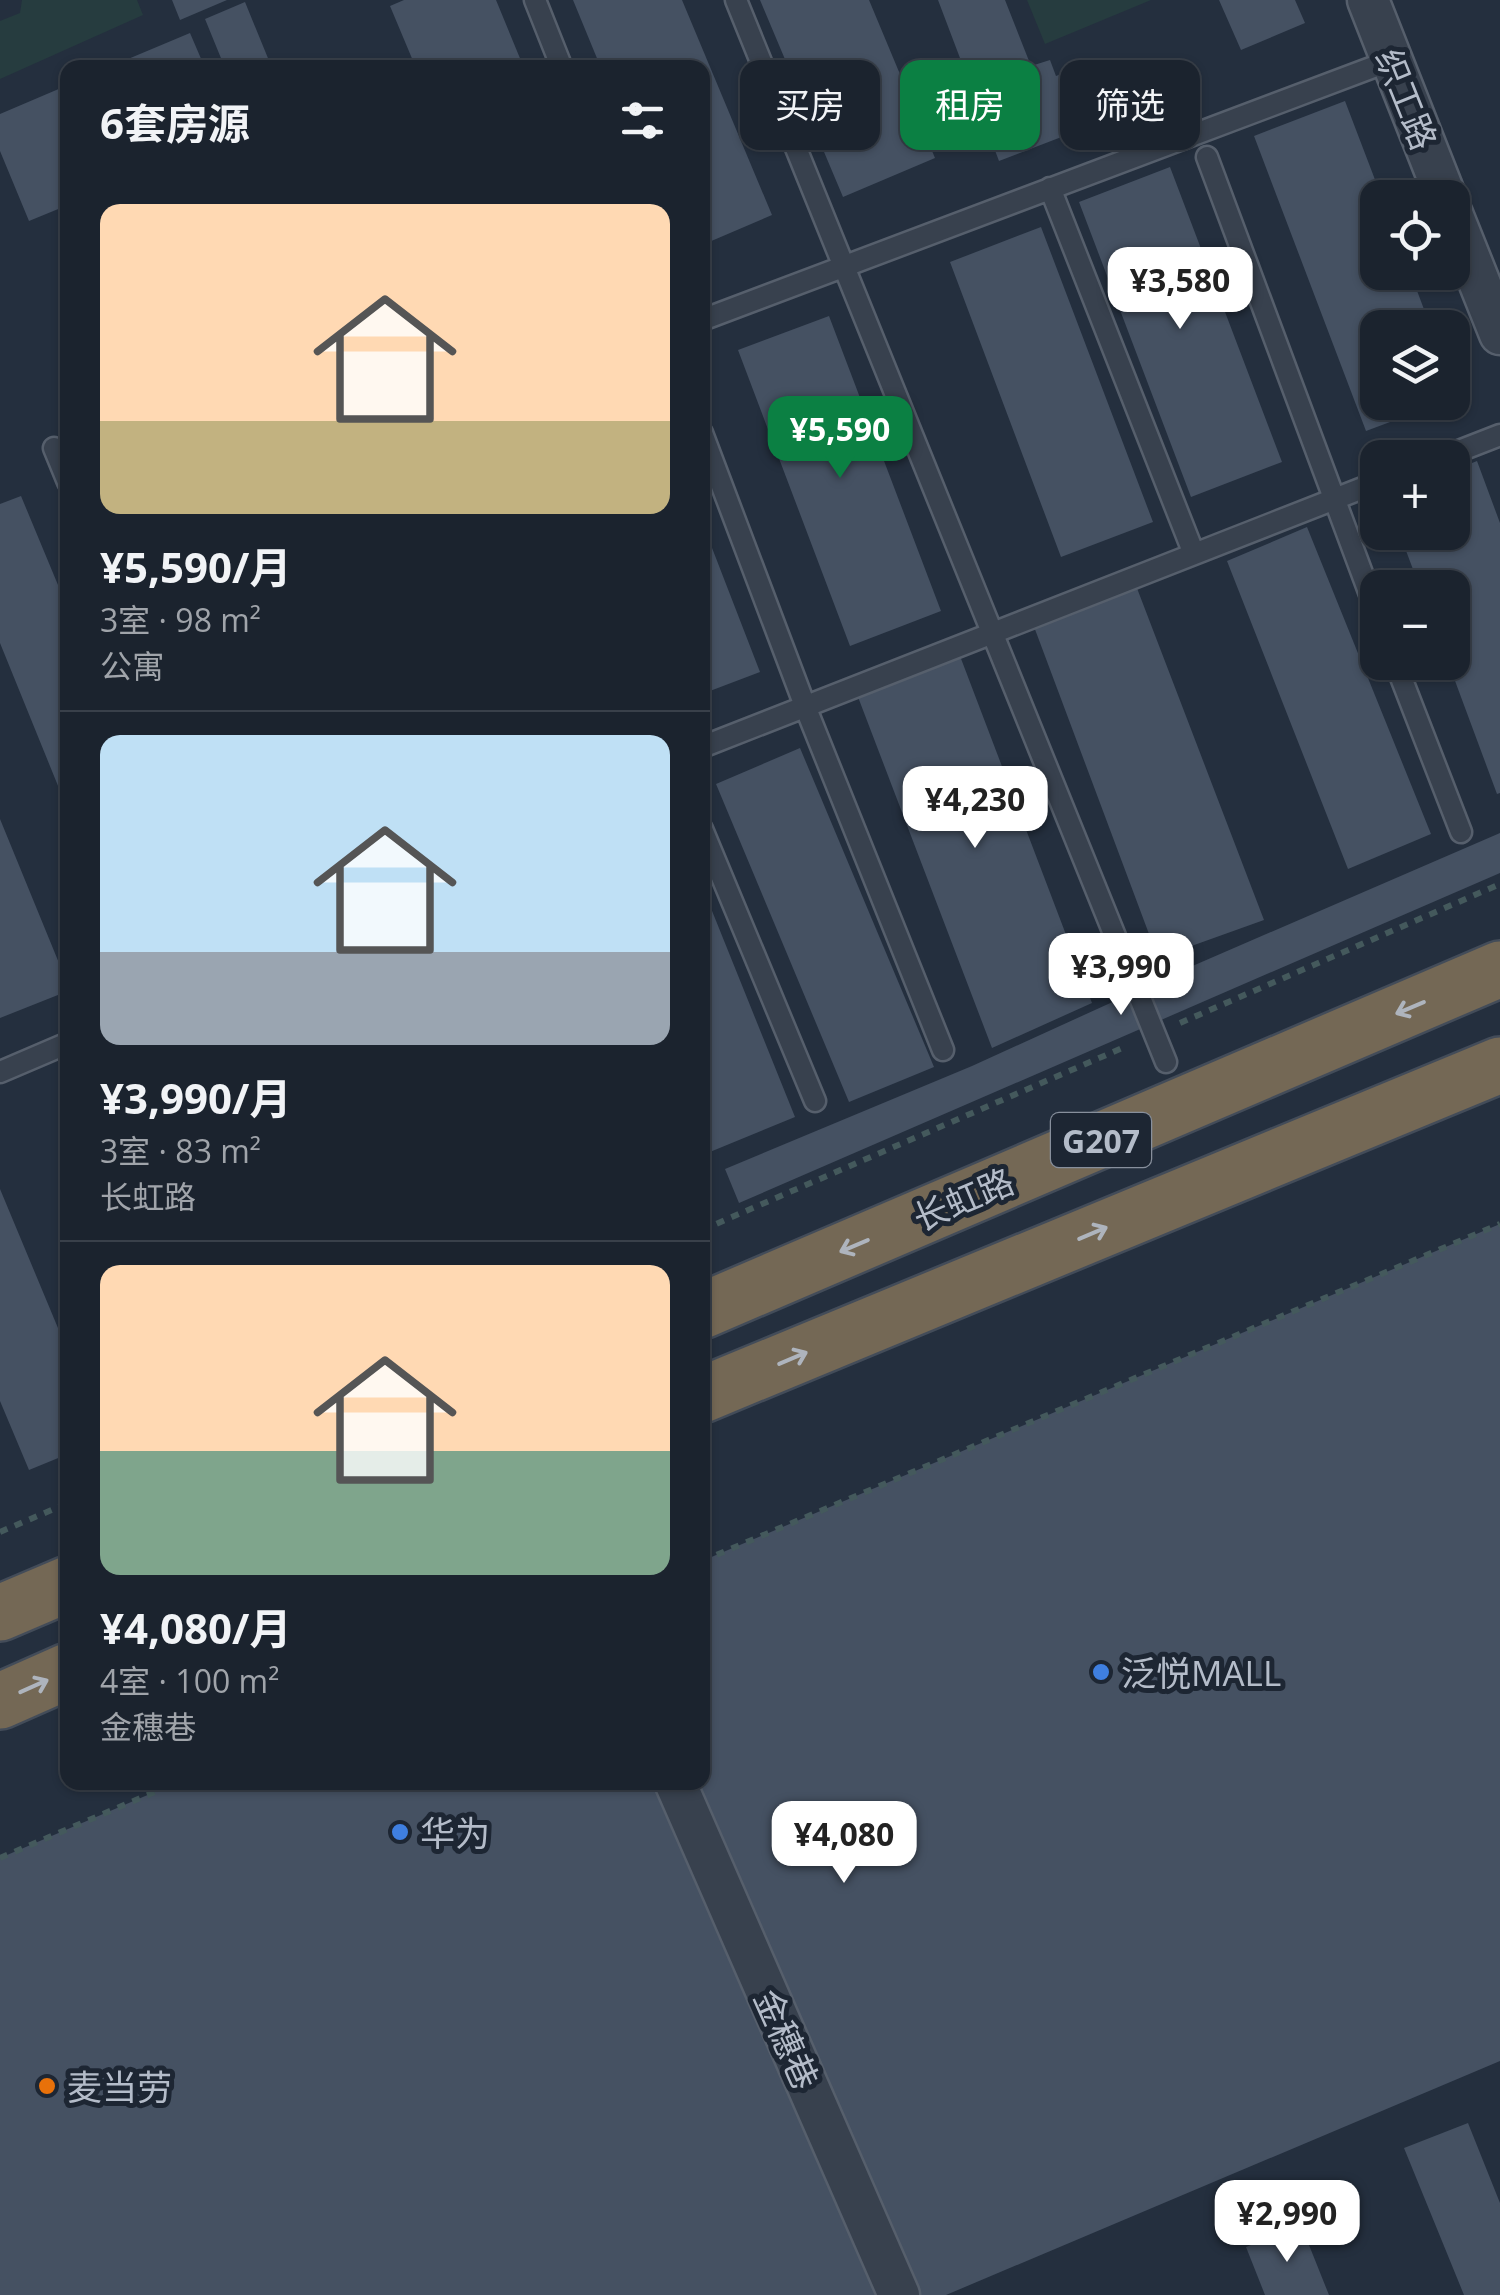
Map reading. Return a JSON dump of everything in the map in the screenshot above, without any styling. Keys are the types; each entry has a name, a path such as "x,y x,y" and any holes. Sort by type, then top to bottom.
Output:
{"highway":[{"name":"长虹路","path":"710,1308 1500,969"},
{"name":"G207","path":"710,1392 1500,1064"},
{"path":"0,1613 60,1587"},
{"path":"0,1701 60,1675"}],"street":[{"name":"织工路","path":"1368,0 1439,180"},
{"path":"1470,259 1500,334"},
{"name":"金穗巷","path":"678,1790 899,2295"}],"lane":[{"path":"535,0 559,60"},
{"path":"736,0 1166,1062"},
{"path":"710,317 1392,60"},
{"path":"1207,156 1360,571"},
{"path":"1050,188 1194,554"},
{"path":"1470,447 1500,435"},
{"path":"54,448 60,463"},
{"path":"710,454 805,706 944,1050"},
{"path":"710,743 1360,489"},
{"path":"1403,680 1461,832"},
{"path":"710,848 815,1101"},
{"path":"0,1072 60,1046"}],"path":[{"path":"710,1227 1500,884"},
{"path":"710,1558 1500,1224"},
{"path":"0,1532 60,1506"},
{"path":"0,1858 159,1790"}],"green space":[{"path":"22,0 137,0 143,15 0,79 0,21 20,13"},
{"path":"1027,0 1151,0 1045,44"}],"building":[{"path":"172,0 227,0 180,20"},
{"path":"404,0 496,0 521,60 413,60 390,6"},
{"path":"573,0 682,0 707,60 598,60"},
{"path":"760,0 869,0 900,74 900,150 932,150 935,158 843,197 823,150 880,150 880,60 785,60"},
{"path":"938,0 1005,0 1029,60 961,60"},
{"path":"1219,0 1295,0 1305,23 1241,50"},
{"path":"245,2 269,60 222,60 205,19"},
{"path":"190,33 202,60 126,60"},
{"path":"1050,60 1056,76 1060,74 1060,138 1040,145 1040,63"},
{"path":"710,67 740,139 740,150 745,150 772,215 710,242"},
{"path":"60,88 60,208 29,221 0,151 0,114"},
{"path":"1345,101 1375,180 1360,180 1360,290 1417,290 1424,310 1360,310 1360,415 1254,136"},
{"path":"995,150 1028,150 999,161"},
{"path":"1170,167 1282,462 1191,497 1079,202"},
{"path":"1041,227 1153,522 1061,557 950,262"},
{"path":"829,316 941,611 850,646 738,350"},
{"path":"1362,420 1395,420 1366,431"},
{"path":"1477,461 1500,523 1497,794 1455,680 1470,680 1470,570 1413,570 1406,550 1470,550 1470,464"},
{"path":"21,496 60,590 60,791 0,643 0,504"},
{"path":"1307,527 1360,658 1360,680 1369,680 1431,834 1348,869 1227,561"},
{"path":"710,543 760,672 710,691"},
{"path":"1135,583 1264,920 1158,958 1033,624"},
{"path":"960,656 1092,1003 992,1048 858,697"},
{"path":"800,748 934,1067 849,1102 716,784"},
{"path":"0,819 60,965 60,994 0,1018"},
{"path":"1500,833 1500,873 739,1203 725,1169 972,1066"},
{"path":"710,906 795,1117 710,1152"},
{"path":"0,1189 60,1333 60,1457 29,1470 0,1401"},
{"name":"泛悦MALL","path":"1500,1224 1500,2061 946,2295 0,2295 0,1858 159,1790 710,1790 710,1558"},
{"path":"1468,2123 1500,2203 1500,2295 1464,2295 1404,2148"},
{"path":"1301,2225 1329,2295 1265,2295 1246,2247"}],"place":[{"name":"泛悦MALL","path":"1101,1672"},
{"name":"华为","path":"400,1832"},
{"name":"麦当劳","path":"47,2086"}]}
